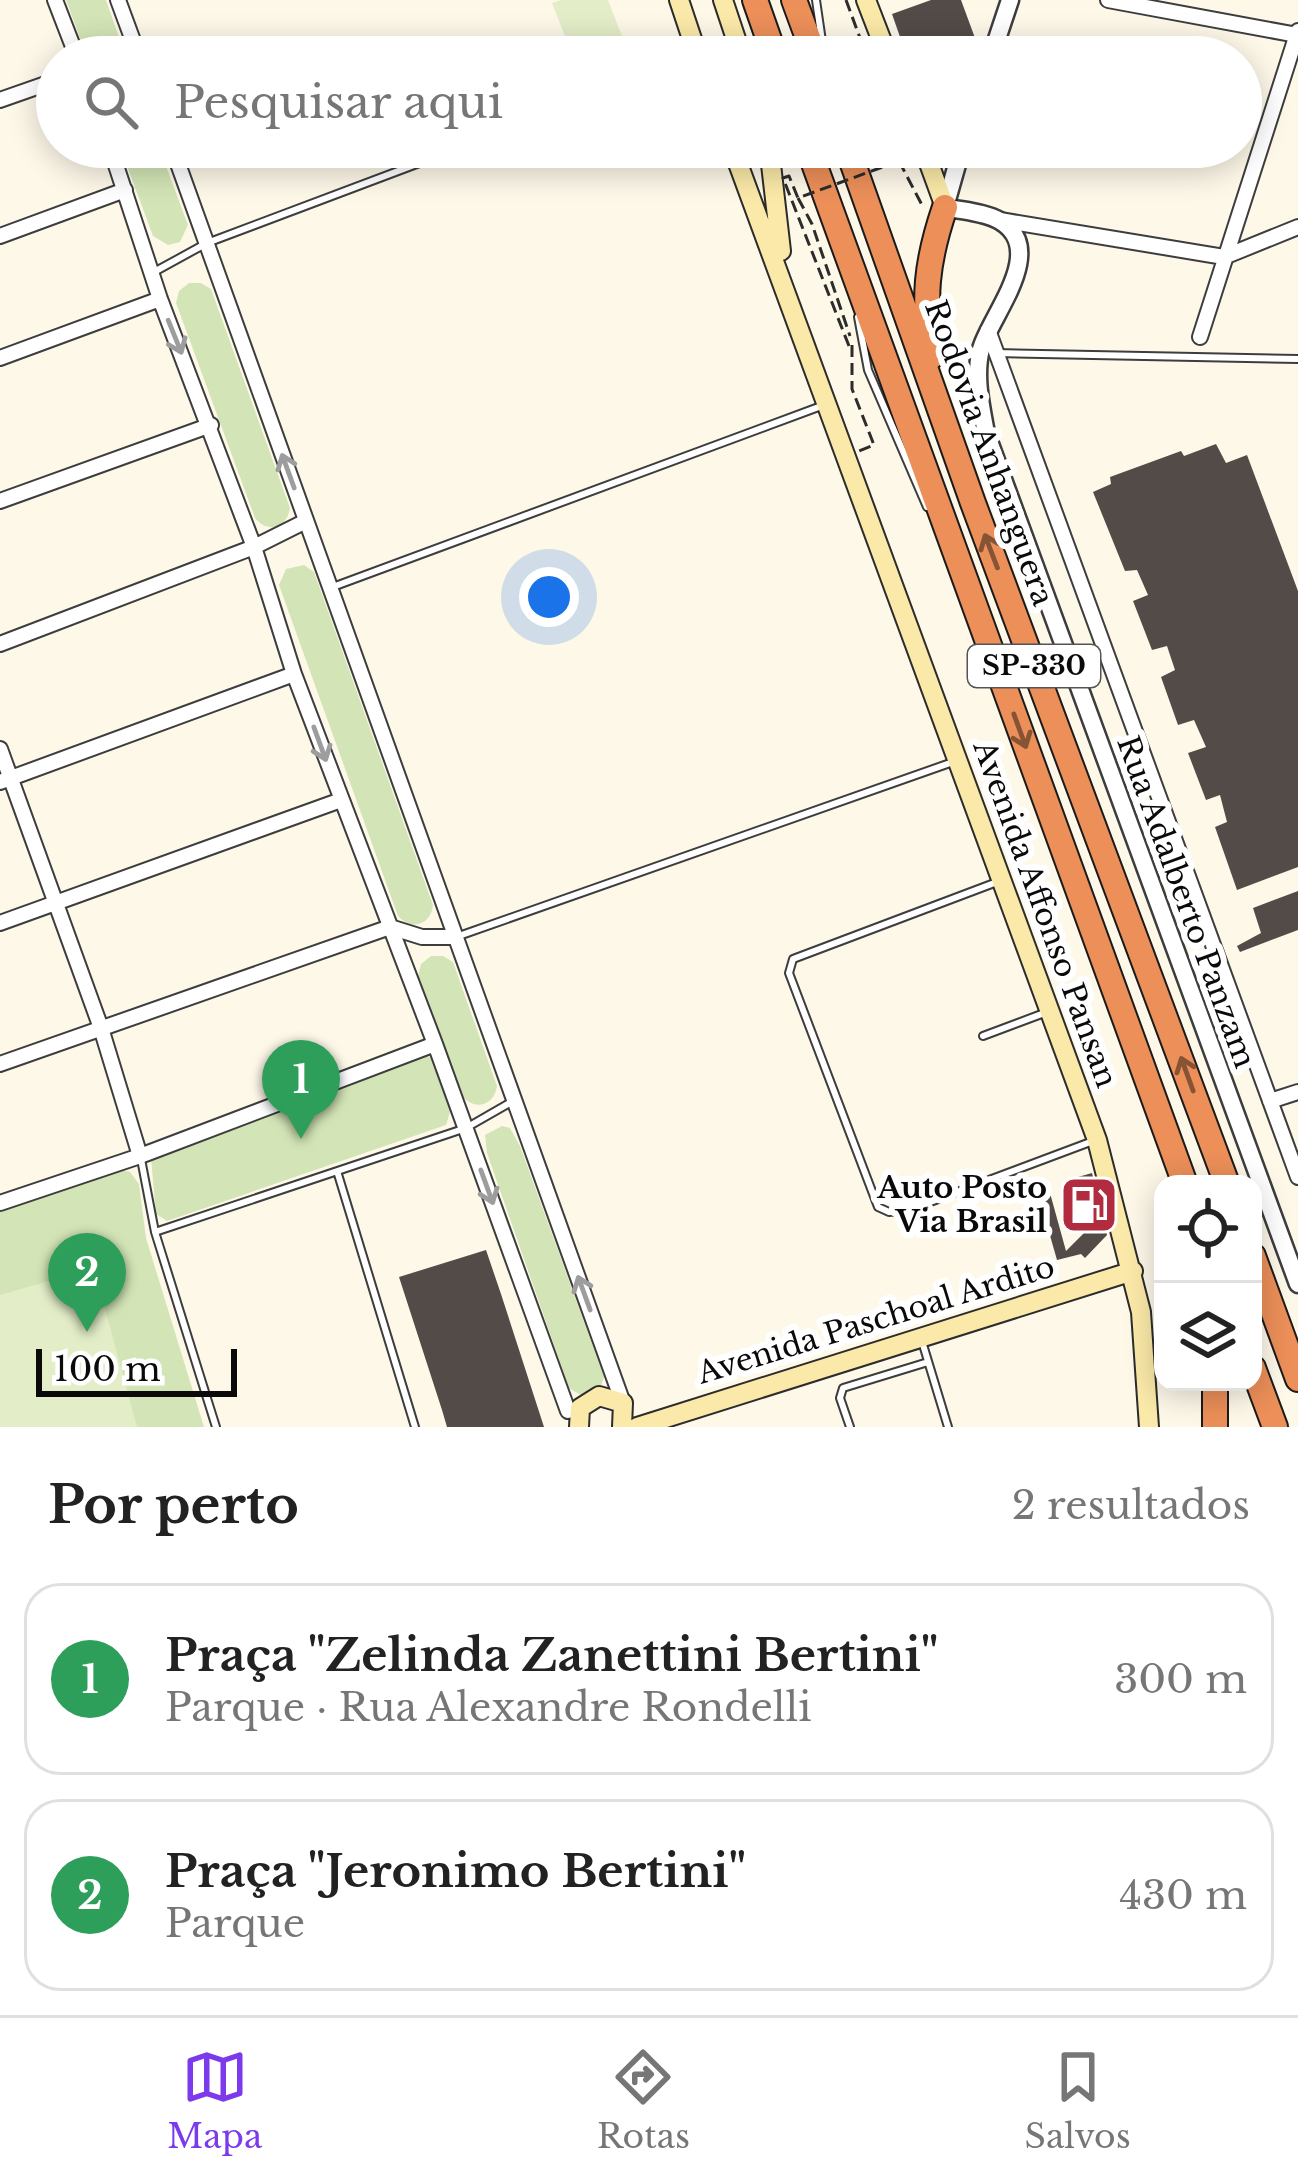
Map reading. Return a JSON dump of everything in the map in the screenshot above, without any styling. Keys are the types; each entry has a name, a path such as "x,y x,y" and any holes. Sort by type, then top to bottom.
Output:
{"highway":[{"path":"755,0 768,36"},
{"path":"794,0 807,36"},
{"name":"SP-330","path":"816,168 1182,1175"},
{"name":"Rodovia Anhanguera","path":"854,168 973,503 1224,1175"},
{"path":"945,208 929,254 926,318 934,366 973,503"},
{"path":"1262,1281 1298,1379"},
{"path":"1215,1391 1215,1427"},
{"path":"1262,1391 1275,1427"}],"main road":[{"path":"679,0 691,36"},
{"path":"723,0 730,36"},
{"path":"866,0 880,36"},
{"name":"Avenida Affonso Pansan","path":"740,168 1096,1140 1133,1271 1146,1350 1149,1427"},
{"name":"Avenida Affonso Pansan","path":"771,168 789,297"},
{"path":"930,168 945,208"},
{"name":"Avenida Paschoal Ardito","path":"637,1427 1133,1271"},
{"path":"573,1420 591,1397 607,1396 638,1410 700,1407"},
{"path":"622,1427 623,1403"}],"street":[{"path":"55,0 69,36"},
{"path":"118,0 131,36"},
{"path":"998,36 1010,0"},
{"path":"1108,0 1298,33 1262,141"},
{"path":"0,100 36,87"},
{"path":"117,168 160,299 254,547 294,674 573,1420"},
{"path":"180,168 623,1403"},
{"path":"956,168 945,208 998,220 1223,257 1298,226"},
{"path":"1200,338 1253,168"},
{"path":"0,236 125,190"},
{"name":"Rua Adalberto Panzam","path":"998,220 1015,242 1017,270 980,353 978,380 986,433 1298,1284"},
{"path":"0,358 160,299"},
{"path":"988,330 1298,1177"},
{"path":"0,501 211,425"},
{"path":"0,644 254,547 306,521"},
{"path":"5,780 294,674"},
{"path":"0,748 5,780 57,902 140,1156"},
{"path":"0,923 340,800"},
{"path":"0,1064 390,927 422,937 455,937"},
{"path":"0,1203 140,1156 435,1044"},
{"path":"1270,1101 1298,1092"}],"lane":[{"path":"816,0 822,36"},
{"path":"151,274 207,243 406,168"},
{"path":"996,352 1298,359"},
{"path":"329,588 828,404"},
{"path":"455,937 956,761"},
{"path":"1000,880 794,958 789,973 878,1207 889,1212 909,1210 1096,1140"},
{"path":"983,1036 1049,1012"},
{"path":"155,1232 466,1128 513,1101"},
{"path":"140,1156 155,1232 216,1427"},
{"path":"337,1171 415,1427"},
{"path":"921,1337 948,1427"},
{"path":"850,1427 840,1398 843,1388 928,1362"}],"path":[{"path":"846,0 860,36"},
{"path":"798,197 879,168"},
{"path":"904,168 916,187"},
{"path":"846,456 874,445 852,389 849,346 853,344 812,224 789,176 783,178 849,346 859,369"}],"green space":[{"path":"66,0 106,0 119,36 79,36"},
{"path":"608,0 622,36 565,36 552,3"},
{"path":"128,168 167,168 188,225 180,242 168,245 153,236"},
{"path":"189,283 211,289 290,508 276,527 255,518 176,303 179,291"},
{"path":"304,565 314,572 433,905 420,924 398,916 279,585 286,569"},
{"path":"431,956 453,962 497,1086 483,1104 462,1096 418,976 421,964"},
{"path":"425,1055 434,1059 451,1109 446,1125 167,1221 156,1214 151,1158"},
{"path":"502,1126 510,1128 520,1146 604,1377 600,1389 584,1397 569,1388 487,1153 485,1135"},
{"path":"121,1170 130,1172 139,1184 146,1238 204,1427 0,1427 0,1210"},
{"path":"94,1268 137,1427 0,1427 0,1295"}],"building":[{"path":"931,0 961,0 974,36 900,36 892,14"},
{"path":"1216,444 1226,463 1247,455 1298,591 1298,867 1237,890 1215,827 1227,822 1220,795 1206,800 1188,753 1206,747 1194,720 1178,725 1161,677 1175,670 1167,646 1152,650 1133,601 1148,595 1137,570 1125,571 1093,492 1111,484 1110,477 1181,451 1184,456"},
{"path":"1298,891 1298,930 1240,952 1237,946 1261,933 1253,908"},
{"name":"Auto Posto Via Brasil","path":"1092,1173 1107,1235 1085,1258 1081,1254 1057,1260 1039,1197 1050,1193 1066,1251 1085,1232 1071,1179"},
{"path":"486,1250 544,1427 447,1427 399,1277"}],"place":[{"name":"Praça \"Zelinda Zanettini Bertini\"","path":"301,1139"},
{"name":"Auto Posto Via Brasil","path":"1089,1205"},
{"name":"Praça \"Jeronimo Bertini\"","path":"87,1332"}]}
